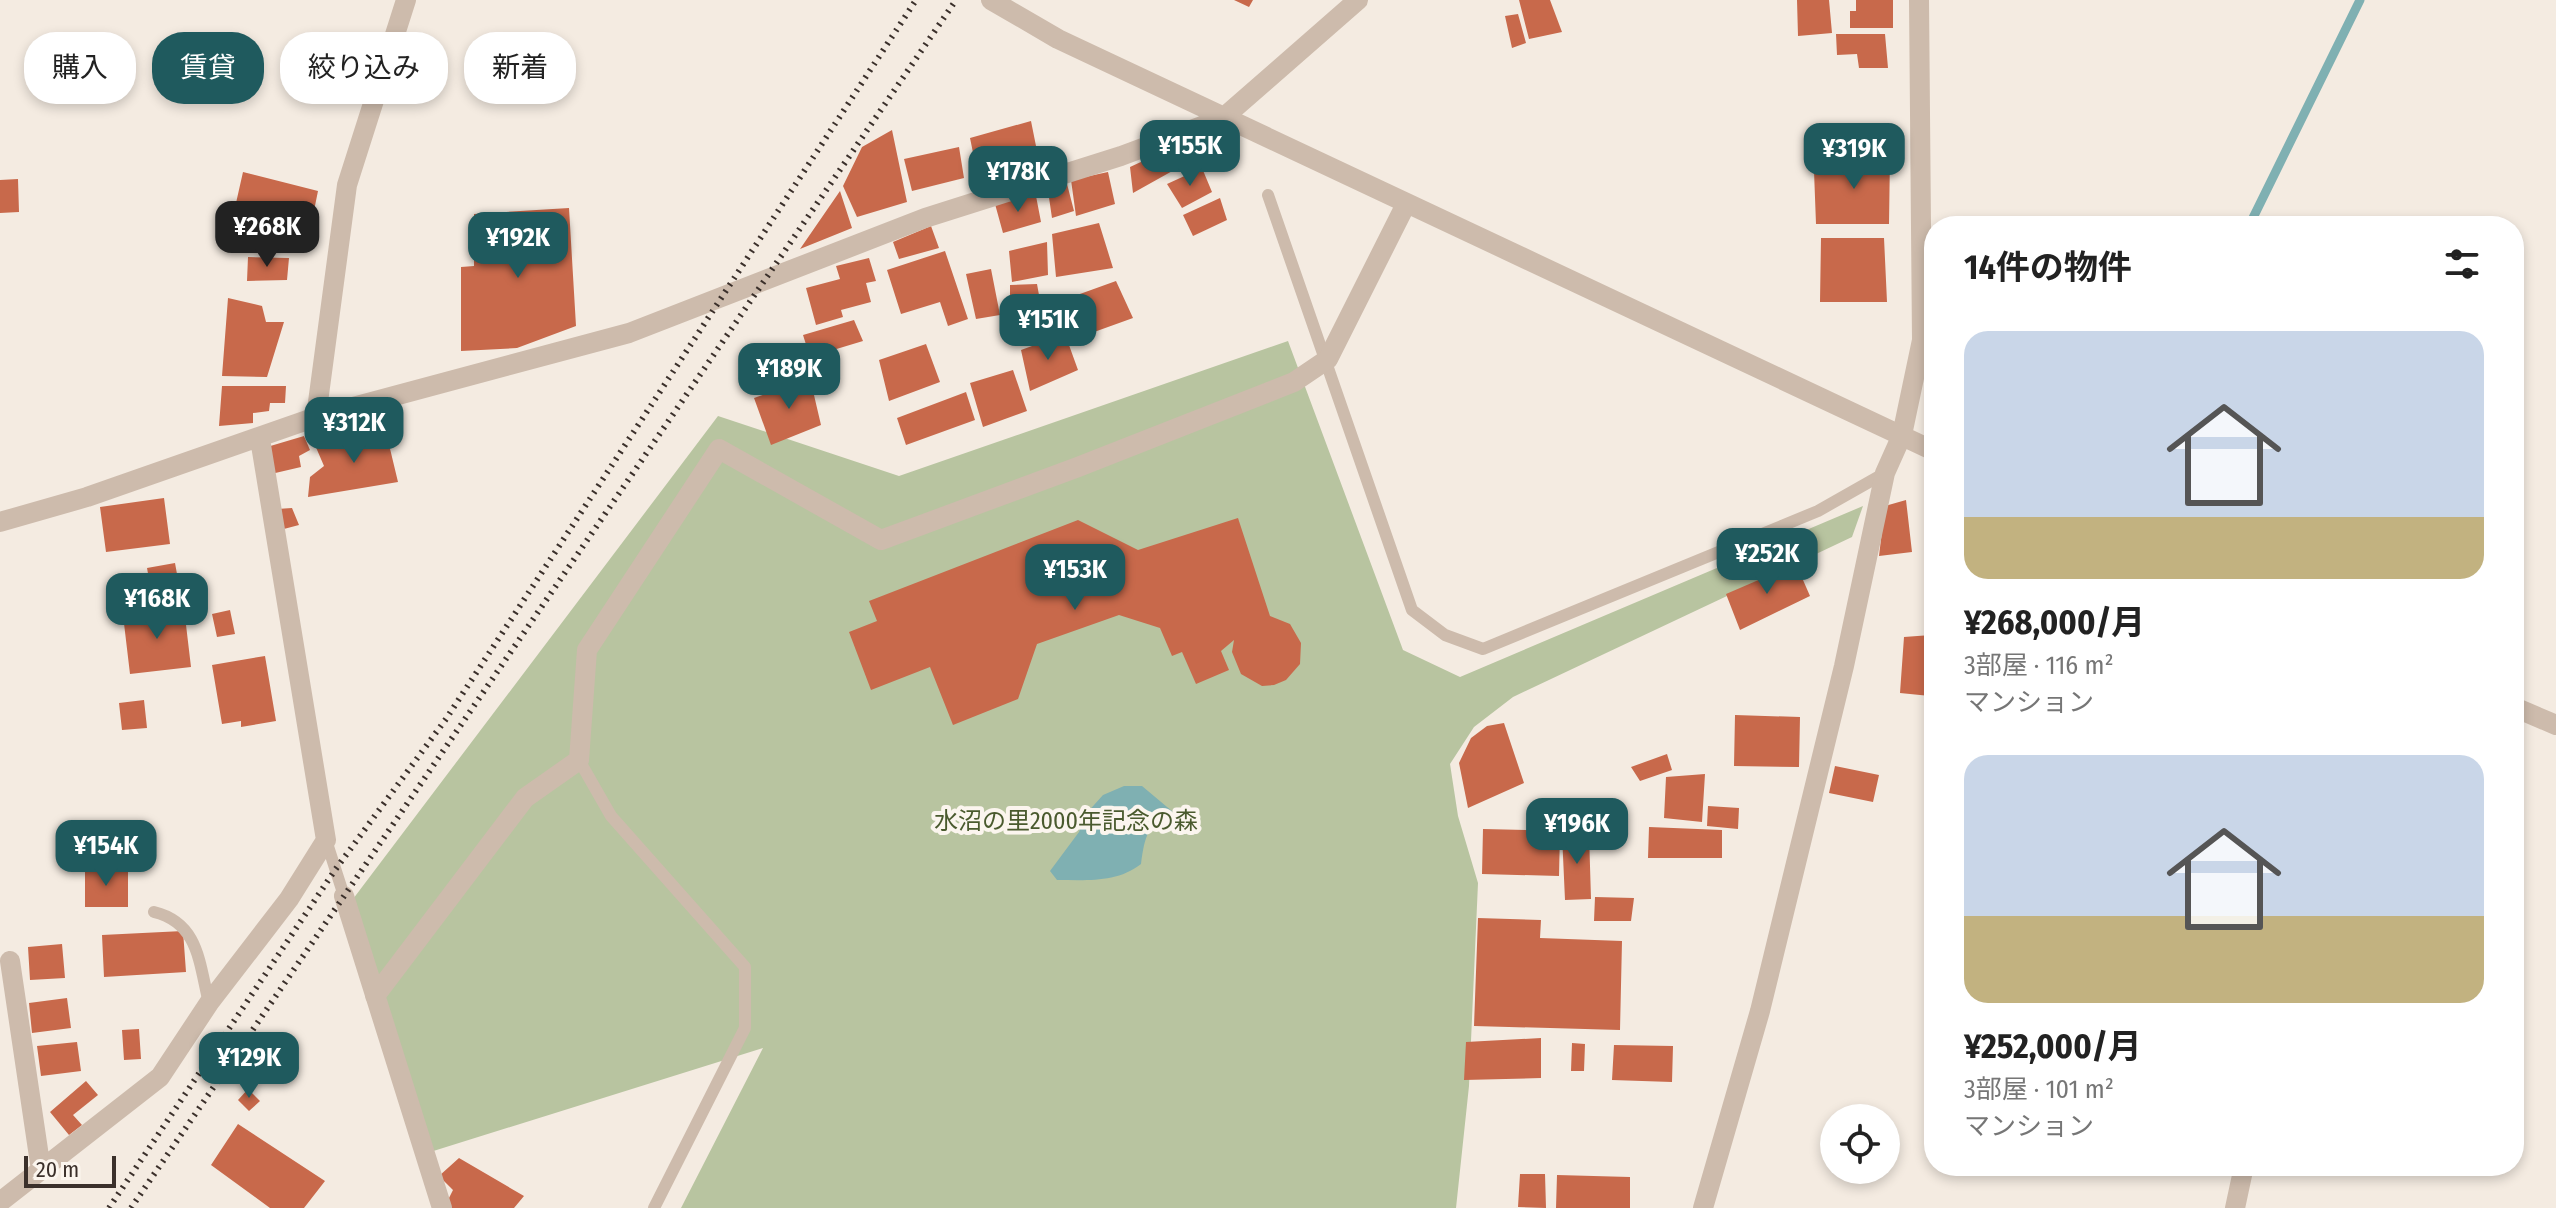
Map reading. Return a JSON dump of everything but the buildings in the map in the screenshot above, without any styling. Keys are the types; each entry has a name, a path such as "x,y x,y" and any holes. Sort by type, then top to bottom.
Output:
{"street":[{"path":"316,417 347,185 406,0"},
{"path":"991,0 1058,39 1223,118 1924,446"},
{"path":"0,522 260,439 316,417 629,333 925,218 1121,156 1223,118 1358,0"},
{"path":"1703,1208 1760,1011 1844,666 1885,473 1902,435 1922,340 1919,0"},
{"path":"375,996 525,798 579,760 587,650 719,449 881,540 1294,382 1328,359 1406,204"},
{"path":"0,1202 160,1077 209,1003 289,899 326,840 260,439"},
{"path":"2524,711 2556,725"},
{"path":"344,896 442,1208"},
{"path":"10,961 41,1170"},
{"path":"2235,1208 2242,1176"}],"lane":[{"path":"1268,195 1328,359 1412,610 1445,635 1483,649 1818,511 1885,473"},
{"path":"579,760 611,816 745,967 745,1028 654,1208"},
{"path":"326,840 344,896"},
{"path":"154,912 175,917 187,931 196,949 209,1003"}],"green space":[{"name":"水沼の里2000年記念の森","path":"1288,341 1403,650 1460,677 1863,506 1852,537 1513,697 1474,727 1450,764 1458,816 1478,883 1469,1086 1456,1208 681,1208 763,1048 427,1153 353,899 718,416 899,476"}],"water":[{"path":"1124,786 1142,786 1173,812 1149,832 1141,864 1112,877 1057,880 1050,871 1079,832 1085,815 1103,795"}],"waterway":[{"path":"2254,216 2360,0"}],"railway":[{"path":"109,1208 335,870 446,719 916,0"},
{"path":"131,1208 956,0"}]}
